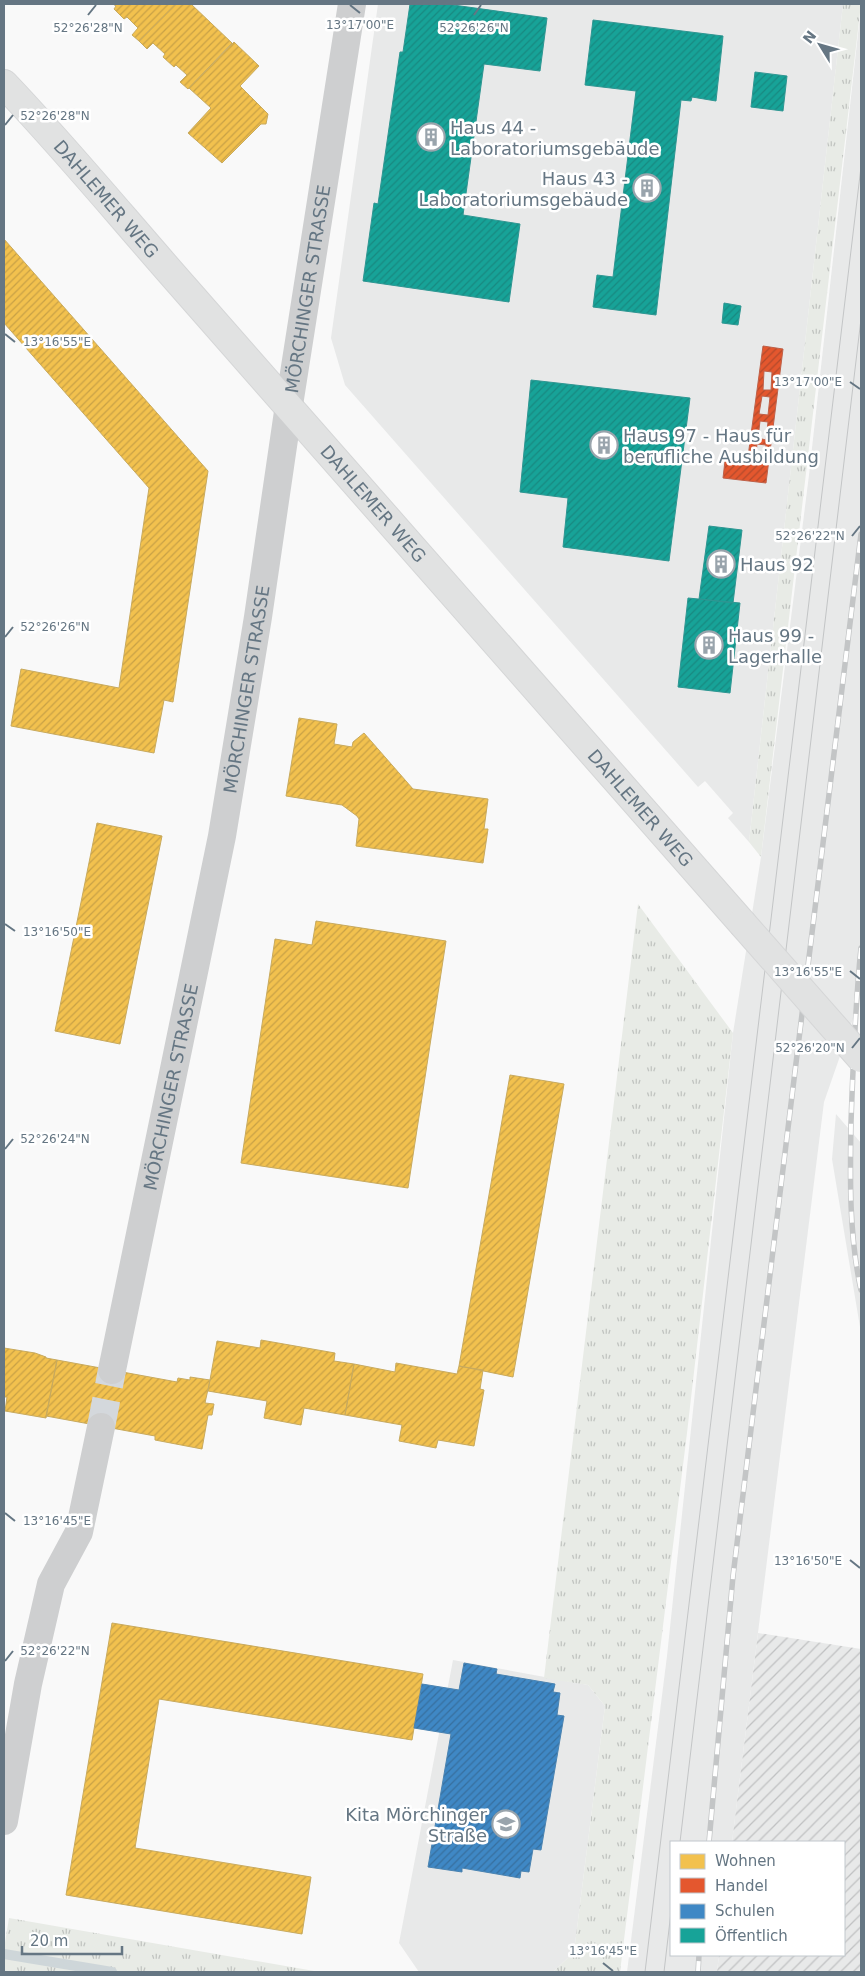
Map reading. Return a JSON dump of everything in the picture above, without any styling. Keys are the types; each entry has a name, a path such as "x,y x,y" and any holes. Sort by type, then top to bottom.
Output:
{"main road":[{"name":"DAHLEMER WEG","path":"4,84 38,120 289,405 861,1058"}],"street":[{"name":"MÖRCHINGER STRASSE","path":"112,1370 222,836 352,4"},
{"path":"4,1821 28,1684 51,1584 79,1532 100,1427"}],"shaded area":[{"path":"378,4 843,4 749,842 728,818 733,813 705,781 698,787 345,385 331,338"},
{"path":"861,7 861,996 824,1102 732,1841 670,1841 670,1956 719,1956 717,1972 627,1972 667,1656 733,1033 761,857 809,475"},
{"path":"836,1114 861,1143 861,1333 832,1159"},
{"path":"758,1633 861,1649 861,1972 717,1972 719,1956 845,1956 845,1841 732,1841"},
{"name":"Kita Mörchinger Straße","path":"453,1660 588,1685 605,1706 574,1952 553,1972 419,1972 399,1943"}],"green space":[{"path":"843,4 861,4 761,857 749,842"},
{"path":"638,904 733,1033 687,1433 620,1972 553,1972 574,1952 605,1706 588,1685 544,1678"},
{"path":"9,1918 320,1972 4,1972 4,1949"}],"building: Wohnen":[{"path":"113,4 176,4 139,41 132,35 138,28 127,17 124,19 114,9 116,6"},
{"path":"176,4 191,4 232,43 188,89 180,82 187,75 163,57 165,54 153,43 147,49 139,41"},
{"path":"234,42 259,66 240,86 268,114 266,124 261,124 222,163 188,133 211,108 189,88"},
{"path":"4,239 208,471 173,702 164,700 154,753 11,726 21,669 119,688 149,488 4,323"},
{"path":"299,718 337,724 334,744 352,747 353,742 364,733 413,789 488,799 484,829 488,829 483,863 356,846 359,819 342,805 286,796"},
{"path":"97,823 162,836 120,1044 55,1031"},
{"path":"316,921 446,941 408,1188 241,1163 275,939 312,945"},
{"path":"510,1075 564,1084 513,1377 459,1366"},
{"path":"261,1340 335,1353 334,1361 354,1364 345,1415 304,1408 301,1425 264,1418 267,1401 208,1391 217,1341 260,1348"},
{"path":"4,1348 35,1353 57,1360 46,1418 5,1411 7,1397 4,1397"},
{"path":"57,1360 177,1382 178,1378 190,1380 190,1377 210,1380 205,1403 214,1404 212,1415 208,1415 202,1449 155,1440 155,1436 46,1416"},
{"path":"396,1363 457,1374 459,1366 483,1370 480,1389 484,1390 474,1446 438,1440 436,1448 399,1441 402,1425 345,1415 354,1364 395,1372"},
{"path":"112,1623 423,1674 412,1740 159,1699 135,1848 311,1877 302,1934 66,1895"}],"building: Handel":[{"path":"763,346 783,349 766,483 723,478 725,461 747,464","holes":["764,371 772,372 771,390 763,390","762,396 770,397 768,415 759,414","760,421 768,422 766,440 758,438","757,444 766,445 764,464 755,463"]}],"building: Schulen":[{"path":"464,1663 497,1669 496,1674 555,1684 553,1692 560,1693 557,1715 564,1716 541,1850 533,1849 529,1872 521,1871 520,1878 462,1868 462,1872 428,1867 451,1734 414,1728 422,1684 459,1690"}],"building: Öffentlich":[{"name":"Haus 44 - Laboratoriumsgebäude","path":"410,4 446,4 547,18 540,71 484,64 463,215 520,224 509,302 363,281 374,203 378,204 400,52 403,52"},
{"name":"Haus 43 - Laboratoriumsgebäude","path":"593,20 723,36 716,101 692,97 691,101 681,100 656,315 593,307 597,275 613,277 636,91 585,85"},
{"path":"755,72 787,76 783,111 751,107"},
{"path":"724,303 741,306 738,325 722,323"},
{"name":"Haus 97 - Haus für berufliche Ausbildung","path":"531,380 690,398 669,561 563,547 568,498 520,492"},
{"name":"Haus 92","path":"709,526 742,530 733,603 699,599"},
{"name":"Haus 99 - Lagerhalle","path":"688,598 740,603 730,693 678,687"}],"waterway":[{"path":"4,1954 112,1972"}],"tunnel":[{"path":"101,1427 112,1370"}],"tram line":[{"path":"645,1972 861,167"},
{"path":"680,1841 861,319"},
{"path":"664,1972 670,1921"}],"railway":[{"path":"709,1841 733,1576 861,534"},
{"path":"861,948 854,1035 850,1165 852,1228 861,1290"},
{"path":"698,1972 699,1956"}],"place":[{"name":"Haus 44 - Laboratoriumsgebäude","path":"431,137"},
{"name":"Haus 43 - Laboratoriumsgebäude","path":"647,188"},
{"name":"Haus 97 - Haus für berufliche Ausbildung","path":"604,445"},
{"name":"Haus 92","path":"721,564"},
{"name":"Haus 99 - Lagerhalle","path":"709,645"},
{"name":"Kita Mörchinger Straße","path":"506,1824"}]}
